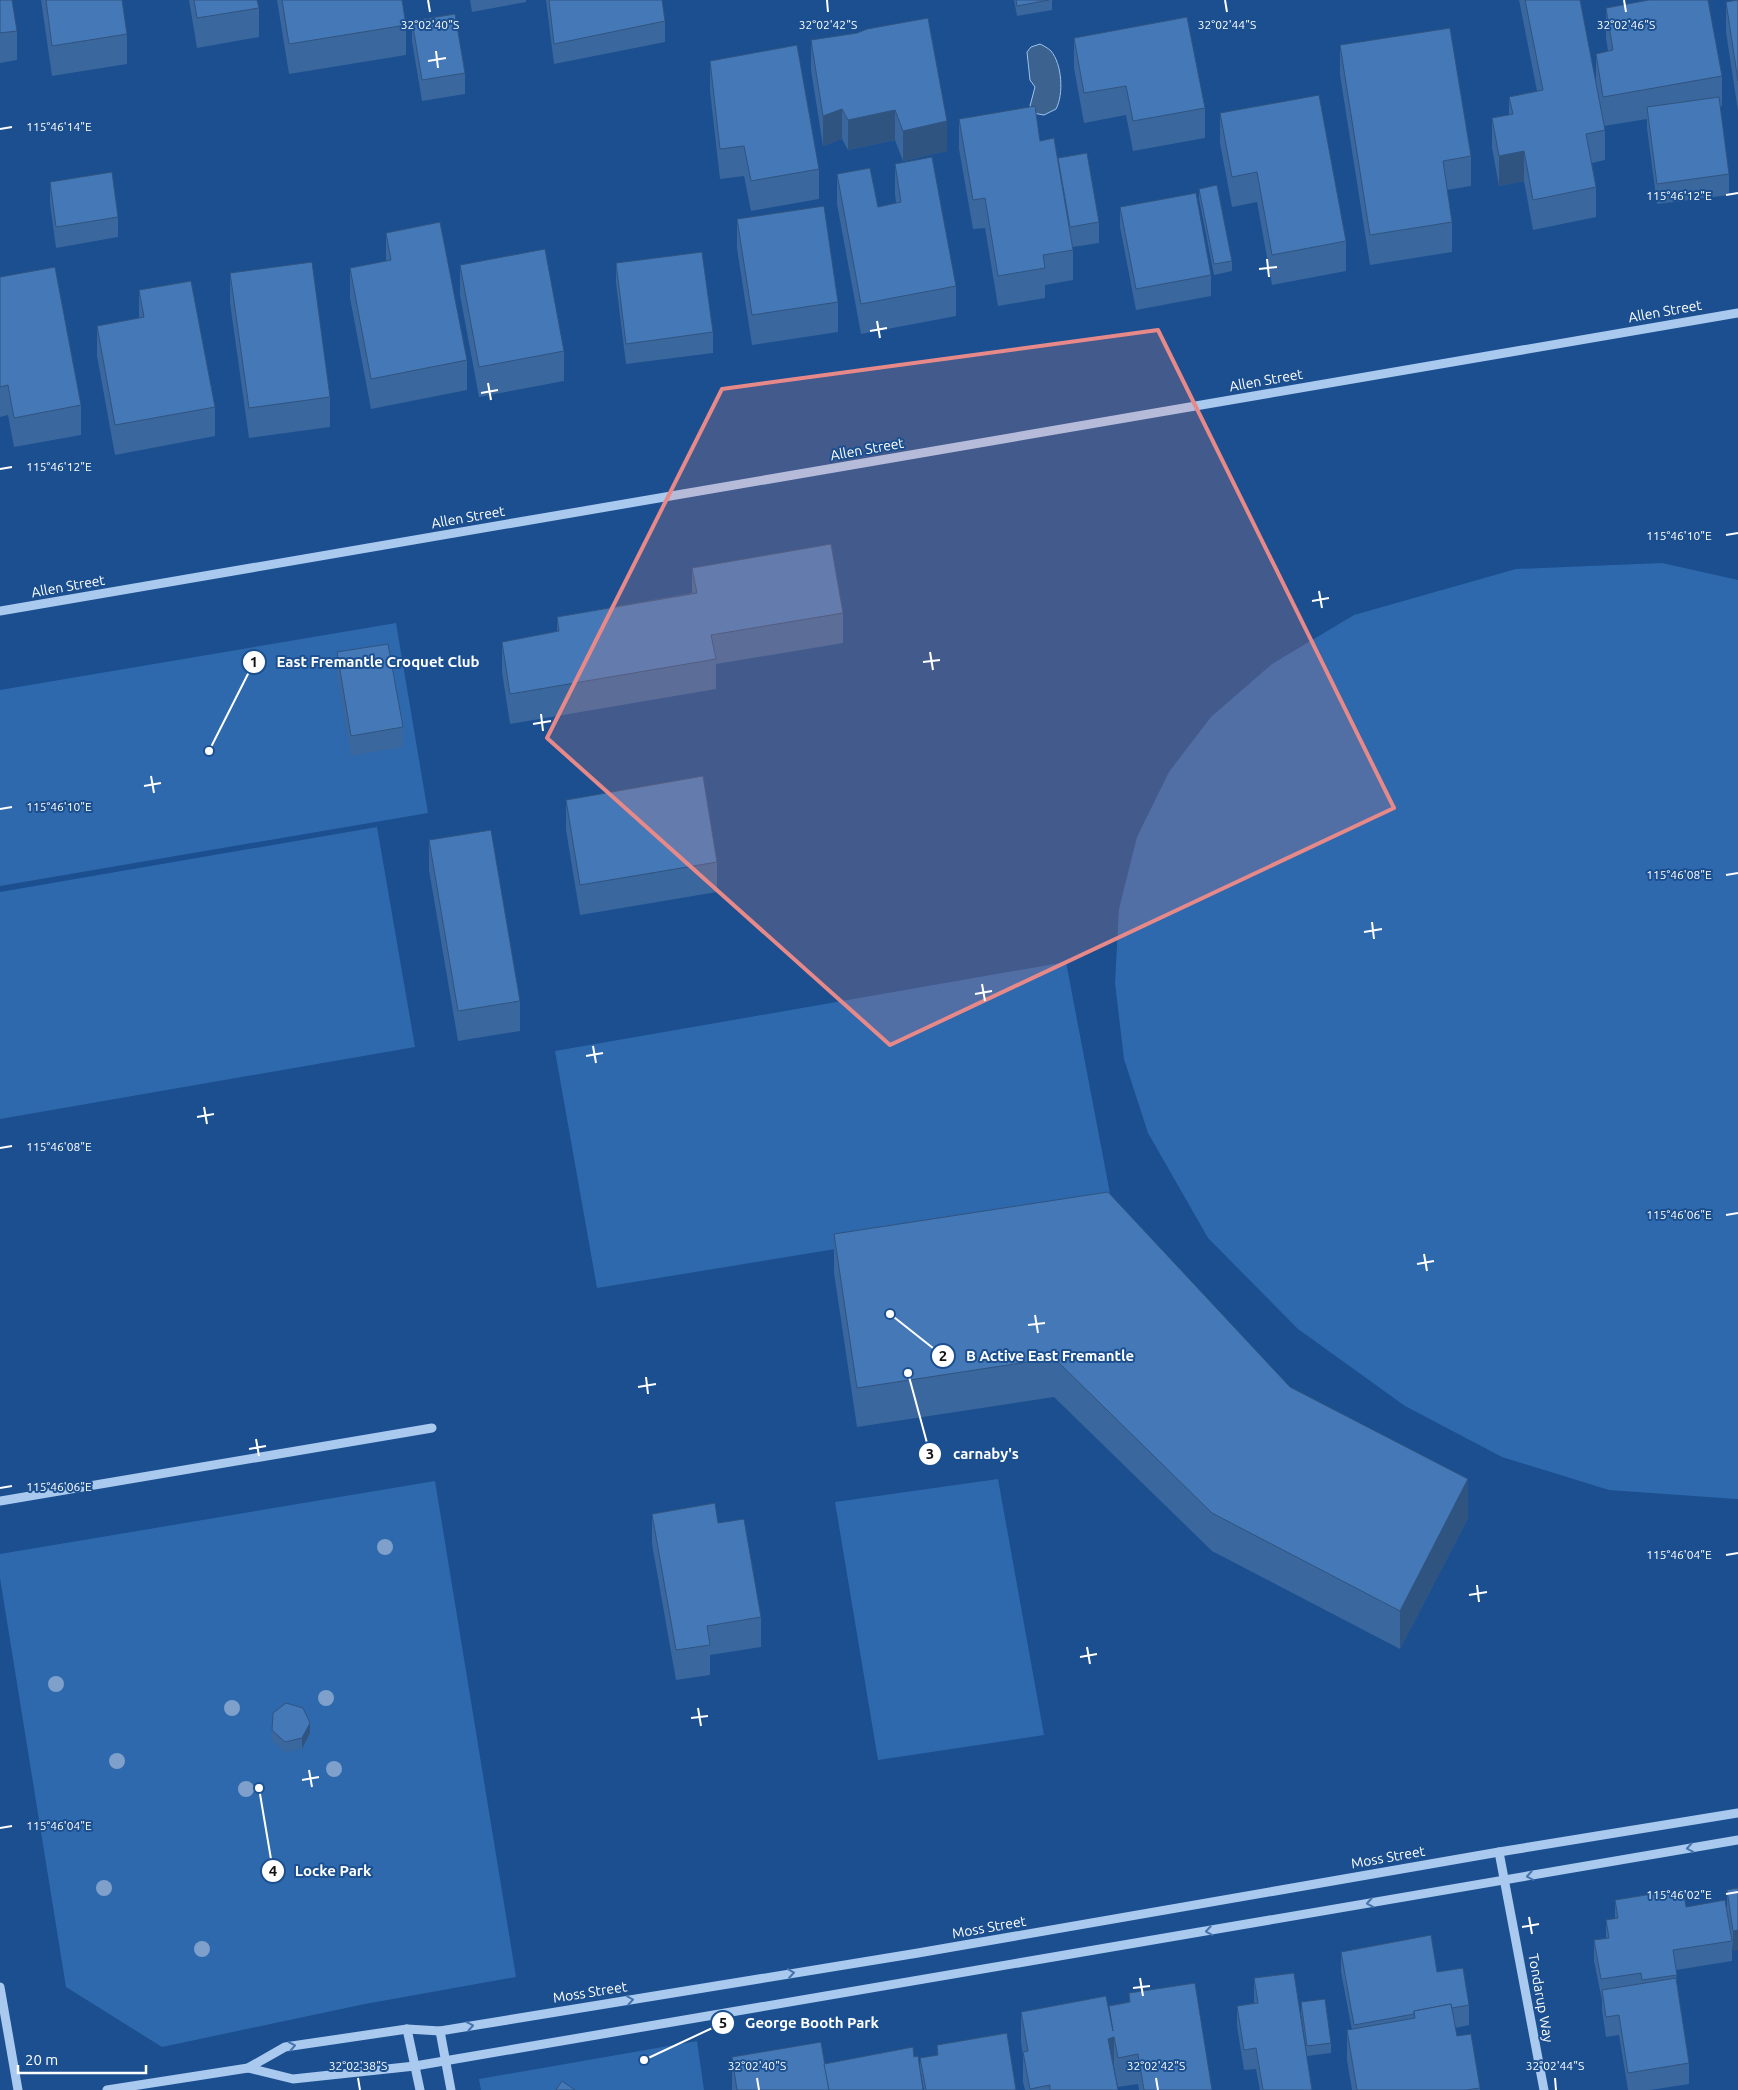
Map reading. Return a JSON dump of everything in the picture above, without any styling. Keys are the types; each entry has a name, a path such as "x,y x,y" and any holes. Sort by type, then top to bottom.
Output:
{"street":[{"name":"Allen Street","path":"0,611 1738,313"},
{"path":"0,1501 432,1428"},
{"name":"Moss Street","path":"107,2090 248,2068 285,2047 408,2029 440,2031 918,1953 1499,1852 1738,1813"},
{"name":"Moss Street","path":"248,2068 293,2079 415,2066 1738,1840"},
{"name":"Tondarup Way","path":"1499,1852 1506,1880 1544,2090"},
{"path":"0,1987 18,2090"},
{"path":"408,2029 420,2090"},
{"path":"440,2031 451,2090"}],"highlighted area":[{"path":"1158,330 1394,808 890,1045 547,738 722,389"}],"shaded area":[{"path":"1040,44 1050,50 1055,57 1061,79 1059,103 1056,109 1044,115 1033,113 1030,106 1035,87 1030,80 1027,52 1031,47"},
{"path":"1662,563 1738,580 1738,1499 1609,1490 1502,1457 1405,1406 1298,1329 1208,1238 1148,1133 1124,1059 1115,983 1119,909 1137,837 1169,772 1211,717 1272,664 1354,615 1516,569"},
{"path":"396,623 428,813 0,886 0,690"},
{"path":"377,827 415,1047 0,1119 0,892"},
{"path":"1066,962 1112,1204 597,1288 555,1051"},
{"path":"998,1479 1044,1735 878,1760 835,1502"},
{"path":"435,1481 516,1977 365,2004 162,2047 66,1987 0,1578 0,1554"},
{"path":"697,2041 704,2090 481,2090 479,2079"}],"building":[{"path":"0,0 12,0 17,31 0,33"},
{"path":"46,0 122,0 127,34 52,46"},
{"path":"194,0 257,0 259,8 197,18"},
{"path":"282,0 402,0 406,25 289,44"},
{"path":"549,0 662,0 665,21 554,44"},
{"path":"1016,0 1049,0 1017,6"},
{"path":"1525,0 1580,0 1605,130 1586,134 1596,187 1533,200 1524,151 1499,156 1492,118 1513,114 1509,97 1543,90"},
{"path":"1649,0 1708,0 1722,76 1603,97 1596,54 1613,50 1606,8"},
{"path":"1738,0 1738,81 1726,2"},
{"path":"455,14 465,73 422,80 412,21"},
{"path":"1187,17 1205,108 1133,121 1126,86 1084,93 1074,38"},
{"path":"928,18 947,121 903,131 895,110 848,120 842,109 823,116 811,40 857,33 867,29"},
{"path":"1450,28 1471,156 1443,161 1452,222 1370,235 1340,45"},
{"path":"797,45 819,169 751,181 744,146 720,149 710,61"},
{"path":"1319,95 1346,241 1272,255 1257,172 1232,177 1220,113"},
{"path":"1719,97 1729,174 1657,184 1647,107"},
{"path":"1035,106 1040,141 1054,138 1073,250 1043,255 1045,268 998,276 985,198 973,200 959,119"},
{"path":"1087,153 1099,222 1070,227 1058,158"},
{"path":"932,157 956,286 861,304 837,174 870,168 878,207 901,202 895,164"},
{"path":"112,172 118,217 56,227 50,182"},
{"path":"1217,185 1232,261 1214,264 1199,189"},
{"path":"1196,193 1211,275 1136,289 1120,207"},
{"path":"824,206 838,302 752,315 737,219"},
{"path":"440,222 467,360 371,379 350,268 391,260 386,233"},
{"path":"545,249 564,351 479,367 460,265"},
{"path":"702,252 713,332 626,344 616,263"},
{"path":"312,262 330,397 249,408 230,273"},
{"path":"55,267 81,405 14,418 8,385 0,387 0,277"},
{"path":"191,281 215,407 115,425 97,326 144,317 139,290"},
{"path":"831,544 843,613 711,635 716,659 510,694 502,642 559,631 557,617 697,593 692,568"},
{"path":"388,644 403,727 351,736 337,652"},
{"path":"703,776 717,862 580,885 566,800"},
{"path":"491,830 520,1001 458,1011 429,840"},
{"path":"1108,1192 1290,1387 1468,1479 1400,1611 1212,1513 1054,1358 857,1388 834,1234"},
{"path":"715,1503 718,1523 744,1519 761,1617 707,1626 710,1645 676,1650 652,1514"},
{"path":"286,1703 303,1708 310,1723 302,1738 285,1742 272,1730 273,1713"},
{"path":"1738,1888 1738,1930 1733,1931 1727,1890"},
{"path":"1683,1889 1686,1907 1725,1900 1732,1941 1673,1950 1677,1975 1642,1980 1641,1973 1601,1979 1594,1940 1609,1938 1606,1920 1618,1918 1615,1900"},
{"path":"1431,1935 1437,1972 1463,1968 1469,2005 1452,2008 1451,2004 1414,2011 1414,2014 1354,2025 1341,1952"},
{"path":"1294,1973 1312,2090 1263,2090 1256,2048 1244,2050 1237,2006 1258,2003 1254,1978"},
{"path":"1676,1978 1689,2063 1628,2073 1619,2015 1606,2017 1602,1990"},
{"path":"1195,1983 1212,2090 1144,2090 1138,2054 1118,2058 1114,2037 1108,2039 1118,2090 1050,2090 1050,2085 1030,2089 1023,2052 1028,2051 1021,2012 1106,1996 1113,2031 1109,2006 1130,2002 1129,1993"},
{"path":"1325,1999 1331,2043 1307,2046 1301,2002"},
{"path":"1451,2004 1457,2036 1471,2034 1480,2088 1466,2090 1357,2090 1347,2030 1415,2018 1414,2011"},
{"path":"1007,2033 1016,2090 926,2090 920,2058 938,2055 937,2045"},
{"path":"821,2042 829,2090 737,2090 732,2057"},
{"path":"913,2047 914,2057 918,2056 923,2090 829,2090 824,2064"},
{"path":"562,2081 575,2090 556,2090"}],"place":[{"name":"East Fremantle Croquet Club","path":"209,751"},
{"name":"B Active East Fremantle","path":"890,1314"},
{"name":"carnaby's","path":"908,1373"},
{"name":"Locke Park","path":"259,1788"},
{"name":"George Booth Park","path":"644,2060"}]}
